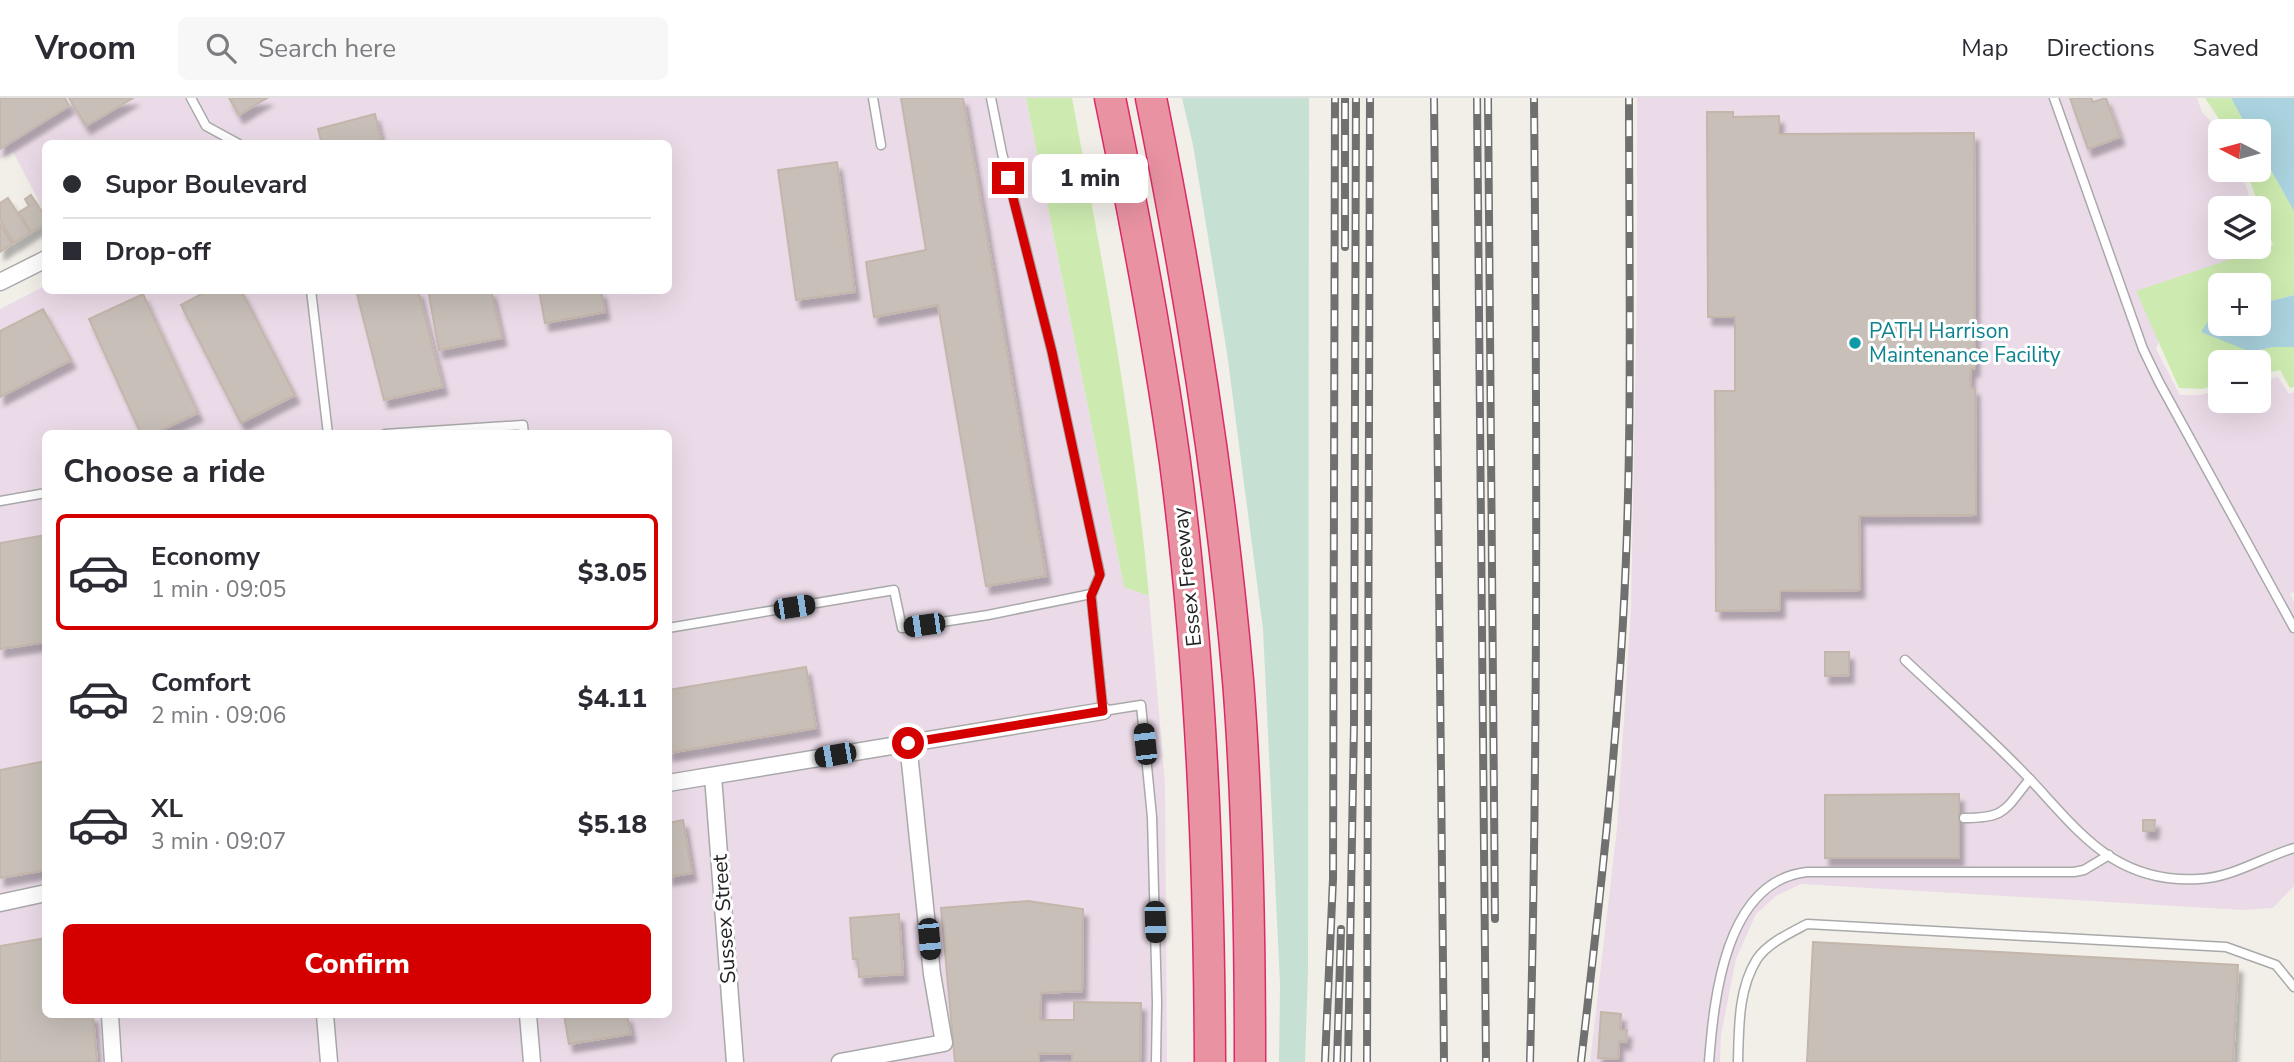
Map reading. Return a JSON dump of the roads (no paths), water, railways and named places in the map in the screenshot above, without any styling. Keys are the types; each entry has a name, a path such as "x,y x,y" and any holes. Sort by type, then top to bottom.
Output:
{"highway":[{"name":"Essex Freeway","path":"1110,98 1156,335 1175,462 1189,591 1206,823 1210,1062"},
{"name":"Essex Freeway","path":"1151,98 1201,366 1232,619 1245,810 1250,1062"}],"street":[{"path":"0,282 42,261"},
{"path":"672,782 1103,711"},
{"path":"840,1062 944,1044 932,974 908,743"},
{"name":"Sussex Street","path":"713,776 735,1062"},
{"path":"0,903 42,894"},
{"path":"110,1018 113,1062"},
{"path":"325,1018 329,1062"},
{"path":"528,1018 532,1062"}],"lane":[{"path":"191,98 206,126 232,140"},
{"path":"873,98 881,145"},
{"path":"991,98 1002,153 1052,352 1100,575 1091,596 1103,711 1142,705 1152,817 1156,1062"},
{"path":"2054,98 2143,349 2294,628"},
{"path":"311,294 328,430"},
{"path":"446,430 523,425 524,430"},
{"path":"0,501 42,493"},
{"path":"672,627 894,590 902,628 1091,596"},
{"path":"1905,660 2030,779 2088,839 2128,867 2152,876 2198,879 2231,874 2294,848"},
{"path":"1964,818 1996,816 2030,779"},
{"path":"1709,1062 1716,1002 1731,943 1744,914 1754,900 1780,879 1807,872 2074,872 2086,869 2109,856"},
{"path":"1738,1062 1740,1010 1746,986 1758,958 1780,939 1807,924 2226,947 2276,965 2294,986"}],"water":[{"path":"2231,98 2294,98 2294,211 2272,172 2272,119 2242,119"},
{"path":"2294,295 2294,347 2246,350 2211,336 2271,336 2271,301"},
{"path":"2208,322 2208,335 2201,332"}],"railway":[{"path":"1325,1062 1333,879 1335,98"},
{"path":"1345,98 1345,247"},
{"path":"1348,1062 1354,724 1356,98"},
{"path":"1367,1062 1370,98"},
{"path":"1434,98 1444,1062"},
{"path":"1477,98 1486,1062"},
{"path":"1488,98 1495,919"},
{"path":"1530,1062 1536,580 1534,98"},
{"path":"1581,1062 1611,786 1623,621 1629,425 1629,98"},
{"path":"1337,1062 1341,929"}],"place":[{"name":"PATH Harrison Maintenance Facility","path":"1855,343"}]}
